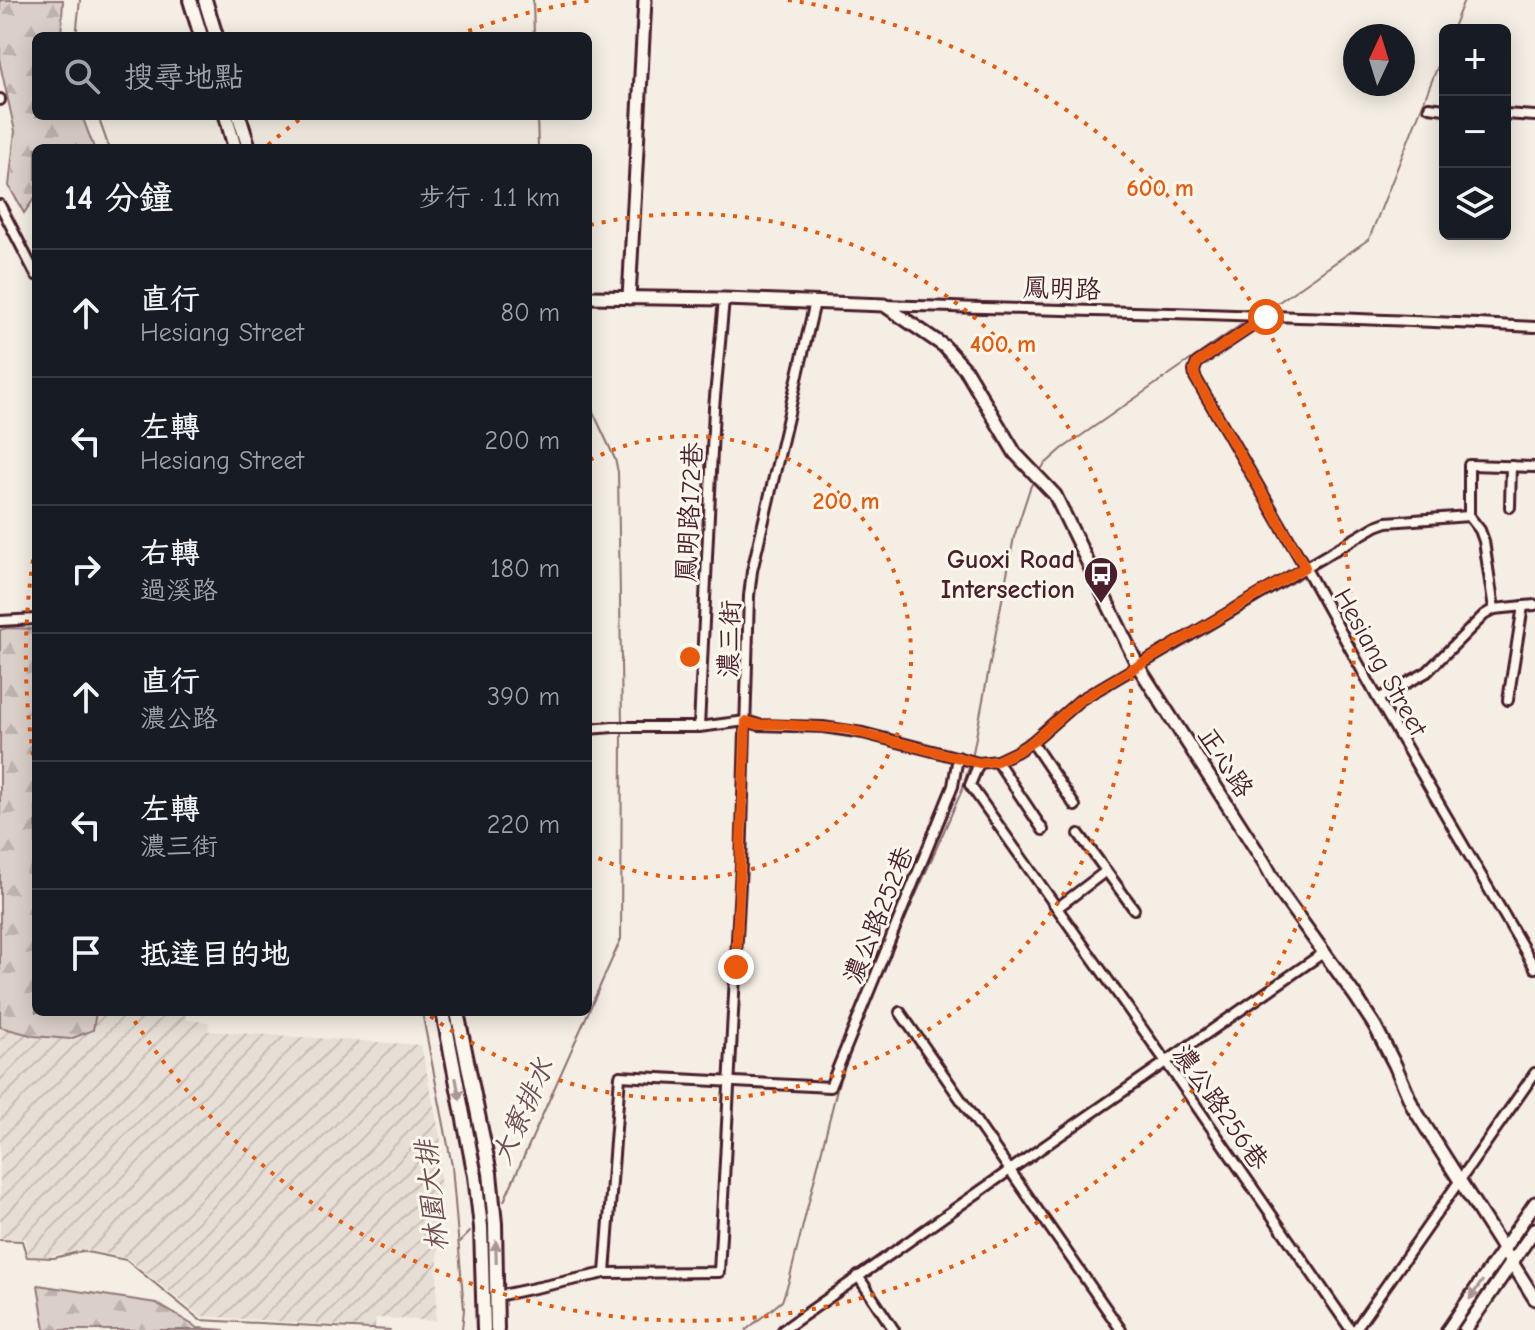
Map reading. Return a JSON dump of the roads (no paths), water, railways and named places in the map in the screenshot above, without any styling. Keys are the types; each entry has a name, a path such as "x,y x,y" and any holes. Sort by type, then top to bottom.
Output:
{"main road":[{"path":"190,0 200,32"},
{"path":"205,0 215,32"},
{"path":"227,120 234,144"},
{"path":"240,120 248,144"},
{"path":"444,1016 475,1176 481,1227 484,1330"},
{"path":"458,1016 490,1173 495,1224 497,1330"}],"street":[{"path":"629,298 645,0"},
{"path":"1429,107 1439,108"},
{"path":"1511,114 1535,116"},
{"path":"0,205 32,267"},
{"name":"鳳明路","path":"592,297 1392,319 1535,327"},
{"name":"鳳明路172巷","path":"699,727 714,408 724,299"},
{"name":"濃三街","path":"605,1273 719,1272 741,879 749,596 752,571 815,302"},
{"name":"正心路","path":"884,305 944,346 965,369 1015,453 1055,495 1138,666 1281,893 1375,1026 1413,1107 1535,1299"},
{"name":"Hesiang Street","path":"1266,317 1197,363 1195,377 1535,968"},
{"path":"1494,609 1484,541 1469,516 1469,465 1535,467"},
{"path":"1510,507 1511,466"},
{"path":"592,729 699,727 746,721 759,725 846,729 970,761 997,761 1032,742 1080,700 1376,526 1387,522 1469,516"},
{"path":"1378,699 1427,672 1484,615 1494,609 1535,605"},
{"path":"1508,700 1523,606"},
{"path":"0,621 32,619"},
{"path":"1032,742 1075,806"},
{"name":"濃公路256巷","path":"970,761 970,785 1353,1330"},
{"name":"濃公路252巷","path":"730,1081 830,1087 953,786 970,761"},
{"path":"997,761 1043,830"},
{"path":"1079,834 1134,909"},
{"path":"1057,908 1106,871"},
{"path":"783,1330 1323,953"},
{"path":"900,1012 1121,1330"},
{"path":"1353,1330 1535,1073"},
{"path":"497,1296 605,1273 620,1076 730,1081"},
{"path":"1448,1330 1535,1203"},
{"path":"1465,1330 1535,1229"},
{"path":"858,1276 894,1330"}],"waterway":[{"name":"林園大排","path":"76,32 80,0"},
{"path":"533,0 534,32"},
{"path":"1454,24 1464,0"},
{"path":"1276,304 1369,239 1439,63"},
{"name":"林園大排","path":"99,120 108,144"},
{"path":"537,120 538,144"},
{"path":"1040,471 1062,449 1242,324"},
{"name":"大寮排水","path":"592,410 618,472 622,724"},
{"path":"972,758 1014,537 1034,480"},
{"name":"大寮排水","path":"592,1004 621,939 622,730"},
{"path":"746,1330 782,1301 840,1077 871,997 962,790 970,764"},
{"name":"林園大排","path":"423,1016 452,1166 464,1309 462,1330"},
{"name":"大寮排水","path":"504,1201 587,1016"},
{"path":"460,1242 470,1232"},
{"path":"0,1240 22,1241 27,1257 54,1258 82,1251 126,1260 200,1320 390,1330"}],"place":[{"name":"Guoxi Road Intersection","path":"1101,605"}]}
